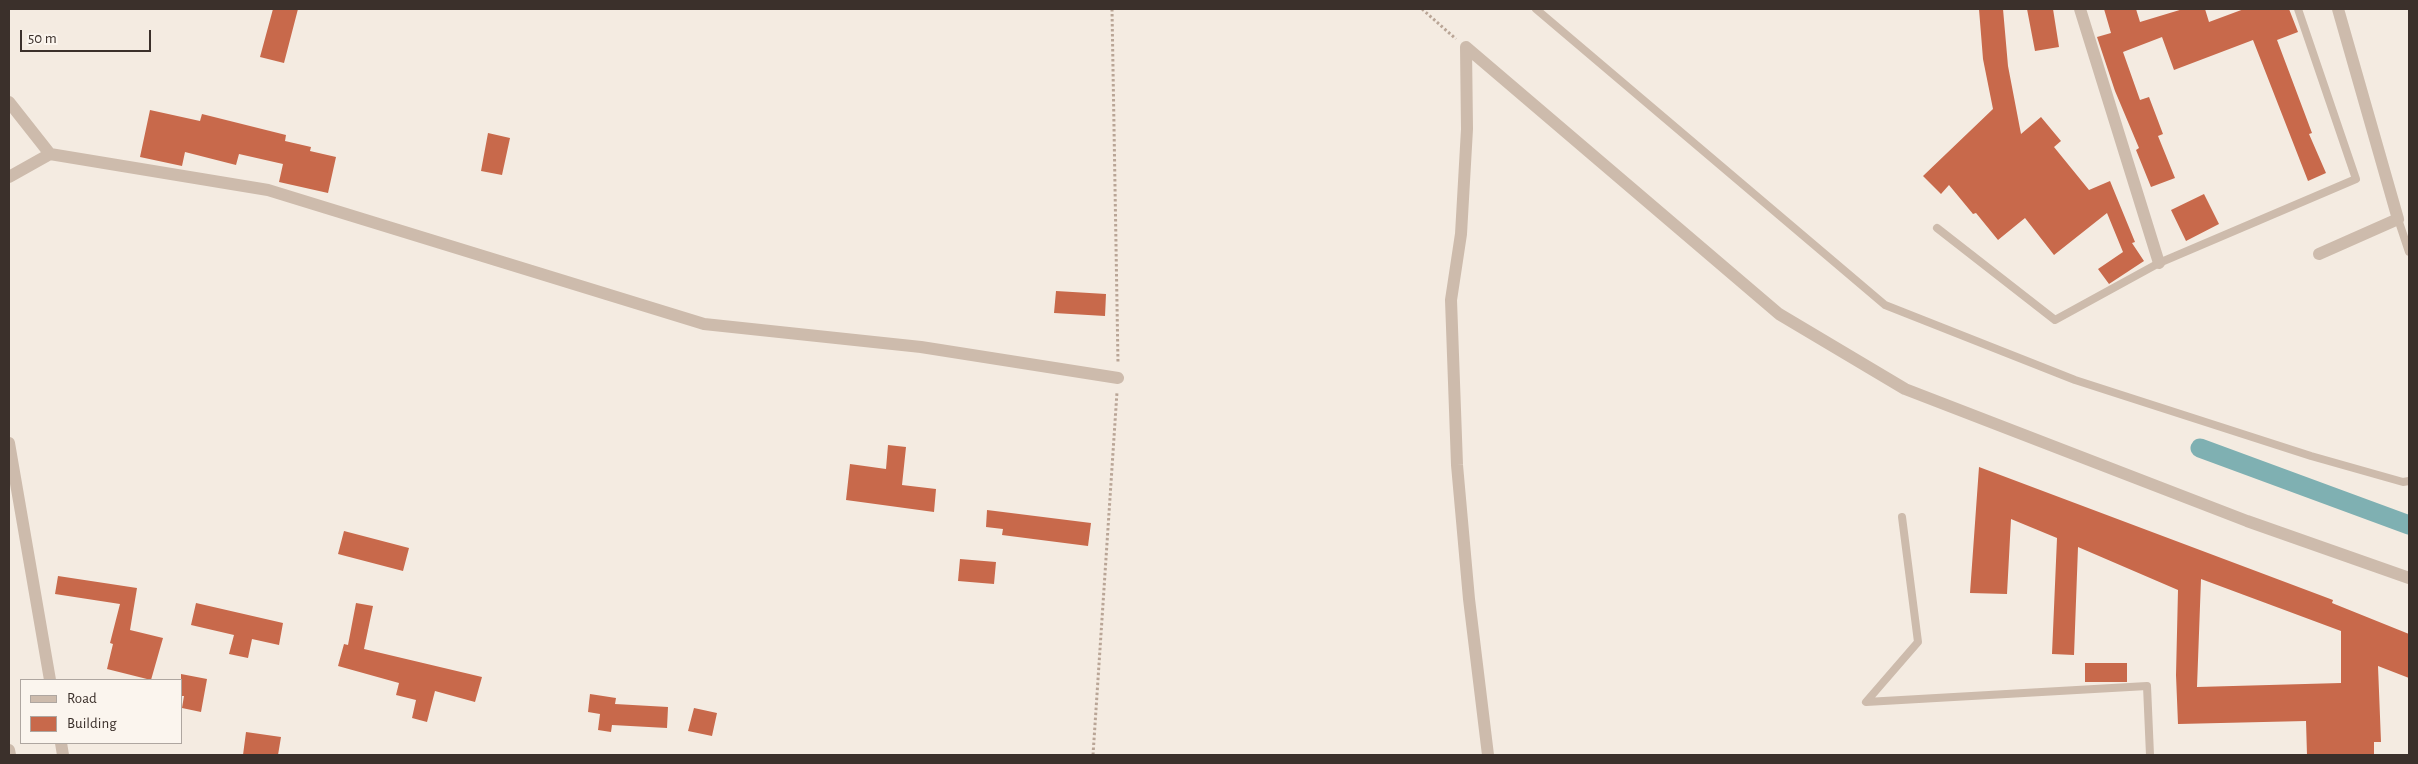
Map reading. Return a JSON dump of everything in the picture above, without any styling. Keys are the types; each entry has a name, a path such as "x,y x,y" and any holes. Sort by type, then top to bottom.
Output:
{"street":[{"path":"2080,9 2159,263"},
{"path":"2319,254 2398,219 2338,9"},
{"path":"1466,47 1779,314 1905,389 2247,522 2409,578"},
{"path":"1466,47 1467,129 1461,225 1451,300 1457,465 1469,599 1488,755"},
{"path":"9,102 50,154"},
{"path":"9,176 50,154 268,190 704,324 921,347 1118,378"},
{"path":"9,443 50,679"},
{"path":"9,750 10,755"}],"lane":[{"path":"1536,9 1885,305 2075,380 2311,456 2409,482"},
{"path":"1937,228 2055,320 2159,263 2356,179 2298,9"},
{"path":"2398,219 2409,252"},
{"path":"1902,517 1918,642 1866,702 2146,686 2150,755"}],"path":[{"path":"1422,9 1466,47"}],"building":[{"path":"273,9 298,9 284,63 260,57"},
{"path":"1979,9 2003,9 2008,66 2021,134 2041,117 2061,141 2054,147 2089,190 2110,181 2135,242 2132,243 2144,261 2109,284 2098,269 2123,252 2107,213 2054,255 2025,218 1998,240 1976,213 1973,214 1949,185 1941,194 1923,176 1993,109 1983,59"},
{"path":"2027,9 2053,9 2059,47 2035,51"},
{"path":"2104,9 2136,9 2140,22 2183,9 2205,9 2209,22 2244,9 2289,9 2298,32 2277,40 2312,133 2309,134 2326,173 2308,181 2253,40 2174,70 2162,37 2123,52 2140,100 2149,97 2163,134 2158,136 2175,178 2151,187 2136,150 2139,148 2115,91 2097,37 2111,33"},
{"path":"150,110 200,121 202,114 286,135 285,141 311,147 310,151 336,157 328,193 279,182 283,164 239,154 236,165 185,152 182,166 140,157"},
{"path":"488,133 510,138 502,175 481,171"},
{"path":"2204,194 2219,224 2186,241 2171,210"},
{"path":"1056,291 1106,294 1105,316 1054,313"},
{"path":"888,445 906,447 902,485 936,489 934,512 846,500 850,464 886,469"},
{"path":"1979,467 2333,600 2332,603 2409,634 2409,678 2378,666 2381,742 2374,742 2374,755 2307,755 2306,721 2178,724 2176,675 2178,590 2078,547 2074,655 2052,654 2057,538 2011,519 2007,594 1970,593","holes":["2201,579 2341,631 2341,683 2197,687"]},
{"path":"987,510 1091,523 1088,546 1002,535 1003,529 986,527"},
{"path":"344,531 409,548 403,571 338,554"},
{"path":"960,559 996,562 994,584 958,581"},
{"path":"58,576 137,588 130,630 163,638 151,679 107,669 113,644 110,643 120,604 55,594"},
{"path":"196,603 283,623 279,645 252,639 248,658 229,654 234,635 191,625"},
{"path":"356,603 373,606 364,649 482,677 475,702 435,691 427,722 412,718 416,700 396,695 399,683 338,666 344,644 348,645"},
{"path":"2085,663 2127,663 2127,682 2085,682"},
{"path":"181,674 207,679 201,712 182,708 184,696 182,696"},
{"path":"590,694 616,698 615,704 668,707 667,728 612,725 611,732 598,730 600,714 588,712"},
{"path":"694,708 717,713 712,736 688,731"},
{"path":"246,732 281,737 278,755 243,755"}],"waterway":[{"path":"2200,448 2409,525"}]}
